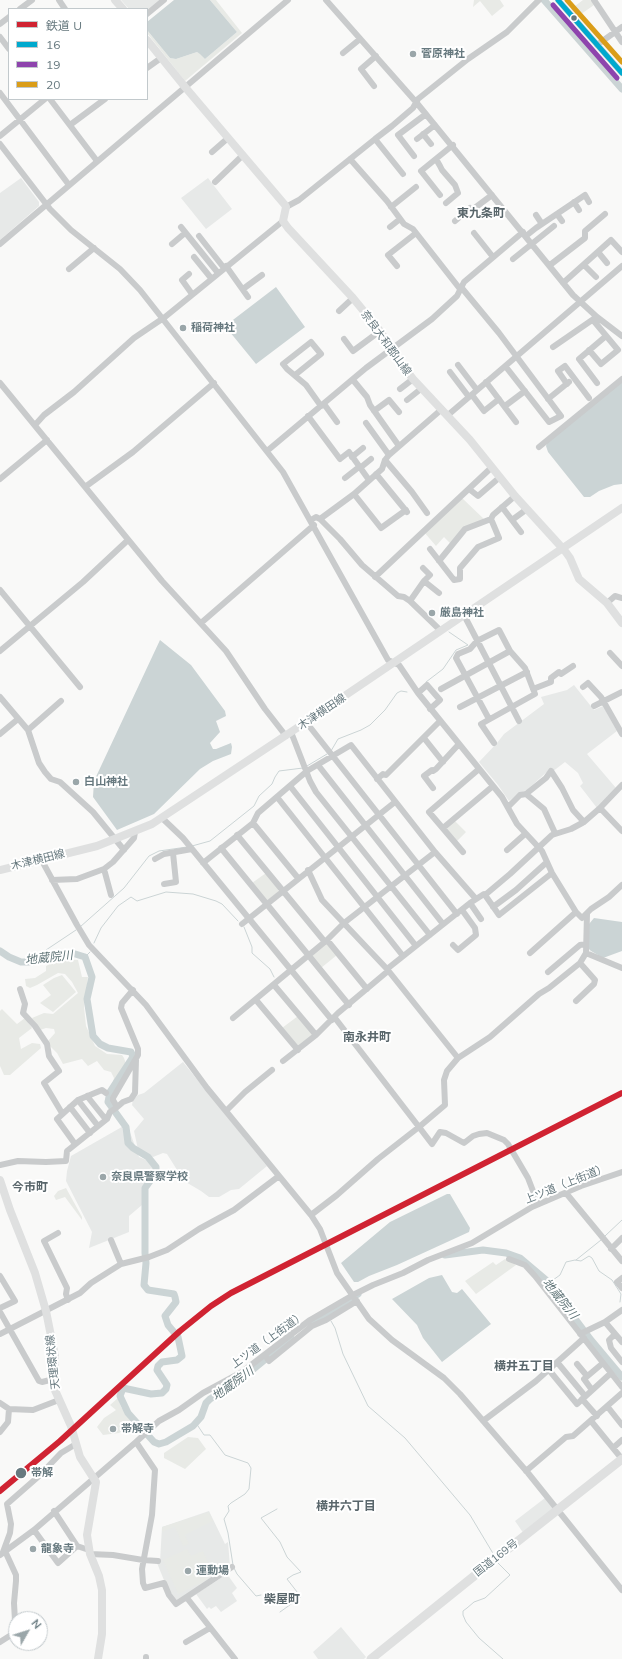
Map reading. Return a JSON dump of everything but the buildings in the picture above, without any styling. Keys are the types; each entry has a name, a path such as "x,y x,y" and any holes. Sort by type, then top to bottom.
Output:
{"highway":[{"name":"国道169号","path":"371,1659 622,1459"}],"main road":[{"path":"115,0 122,8"},
{"path":"148,41 286,208 283,221"},
{"name":"奈良大和郡山線","path":"283,221 353,298 380,332 413,379 448,415 515,496 563,548 570,558 579,578 619,613 622,623"},
{"name":"木津横田線","path":"0,870 116,840 162,818 622,508"},
{"name":"天理環状線","path":"0,1180 10,1210 33,1266 46,1311 55,1356 54,1388 71,1426 83,1462 94,1478"},
{"path":"94,1478 96,1487 87,1535 90,1552 99,1576 103,1598 102,1634 98,1659"}],"street":[{"path":"21,8 32,0"},
{"path":"148,13 164,0"},
{"path":"0,244 288,0"},
{"path":"326,0 453,146 563,283 595,318 606,336 618,350 601,364 589,350"},
{"path":"558,0 622,73"},
{"path":"594,0 622,42"},
{"path":"286,208 299,200 392,126 413,108 416,102 448,74 507,32 536,2"},
{"path":"0,24 8,18"},
{"path":"597,45 622,27"},
{"path":"0,37 8,48"},
{"path":"343,53 360,38"},
{"path":"374,86 361,69 376,56"},
{"path":"148,67 161,58"},
{"path":"0,93 69,185"},
{"path":"51,100 98,161"},
{"path":"70,125 104,100"},
{"path":"0,136 20,120 37,101"},
{"path":"414,156 398,135 426,114"},
{"path":"417,139 435,125"},
{"path":"423,134 430,144"},
{"path":"212,152 228,138"},
{"path":"375,139 403,174"},
{"path":"0,144 46,205 71,230 130,280 267,451 288,480 388,660 398,665 430,709 493,786 508,807 517,824 539,847 552,873 576,912 582,918 591,909 609,897 622,885"},
{"path":"440,195 421,171 453,146"},
{"path":"215,182 242,155"},
{"path":"350,159 404,224 413,229 499,333 516,358 561,416 549,422 506,367"},
{"path":"436,159 442,170 455,185 458,193 446,203"},
{"path":"391,207 416,187"},
{"path":"455,221 470,208 472,210 492,195"},
{"path":"267,451 366,368 432,319 457,296 464,282 493,257 585,195 589,202"},
{"path":"574,202 579,210"},
{"path":"564,210 568,216"},
{"path":"557,214 562,221"},
{"path":"550,266 584,238 585,231 605,214"},
{"path":"536,215 542,224"},
{"path":"390,227 400,219"},
{"path":"35,425 44,415 74,392 134,338 162,319 283,221"},
{"path":"513,259 554,226"},
{"path":"181,227 218,273"},
{"path":"172,244 186,233"},
{"path":"397,266 388,255 416,233"},
{"path":"474,233 493,257"},
{"path":"199,236 248,297"},
{"path":"563,283 611,240 622,252"},
{"path":"69,269 94,248"},
{"path":"598,252 607,263"},
{"path":"194,257 211,278"},
{"path":"584,265 596,277"},
{"path":"448,415 506,367 622,266"},
{"path":"189,274 182,280 192,294"},
{"path":"243,289 262,275"},
{"path":"339,311 353,298"},
{"path":"595,318 621,334"},
{"path":"554,348 595,318"},
{"path":"344,339 353,351 380,332"},
{"path":"597,383 579,359 606,336"},
{"path":"295,375 321,354 311,342 283,364 287,369 306,385 337,422"},
{"path":"458,365 473,394 484,411 499,399"},
{"path":"567,384 558,371 565,366 589,398"},
{"path":"450,372 473,394"},
{"path":"548,399 574,378"},
{"path":"400,389 413,379"},
{"path":"539,447 622,379"},
{"path":"353,380 367,397 374,411 399,446"},
{"path":"486,382 516,422"},
{"path":"0,383 128,540 226,651 265,708 288,734 316,792 430,935"},
{"path":"85,487 133,452 214,383"},
{"path":"407,400 422,388"},
{"path":"505,406 525,391"},
{"path":"374,411 396,395"},
{"path":"389,400 399,412"},
{"path":"320,519 354,494 382,469 387,458 399,446 442,409"},
{"path":"308,416 338,462 348,452 369,480"},
{"path":"366,423 387,458 428,513"},
{"path":"0,479 47,440"},
{"path":"352,457 363,448"},
{"path":"345,478 371,459"},
{"path":"375,577 492,467"},
{"path":"354,494 381,528 407,511 376,474"},
{"path":"469,489 478,496 500,477"},
{"path":"439,560 465,529 491,519 515,496"},
{"path":"502,507 521,532"},
{"path":"512,520 527,509"},
{"path":"201,623 312,523 316,517 340,538 362,565 375,577 398,596 404,597 410,601 441,631"},
{"path":"430,549 454,580 460,578 460,568 478,547 498,538 491,519"},
{"path":"0,651 83,582 128,540"},
{"path":"410,601 430,575 423,568"},
{"path":"424,581 439,593"},
{"path":"0,590 80,687"},
{"path":"607,603 615,596 622,598"},
{"path":"464,615 519,720"},
{"path":"489,719 456,658 458,654 470,649 477,641 499,630 510,651 527,672 535,694 481,724 494,743"},
{"path":"441,689 510,651"},
{"path":"610,652 622,666"},
{"path":"533,689 551,682 551,678 559,672 561,674 573,667"},
{"path":"460,707 527,672"},
{"path":"583,687 588,683 602,697 620,726 622,734"},
{"path":"418,693 427,685 440,700 430,709"},
{"path":"594,706 622,692"},
{"path":"0,697 28,730 39,763 45,772 51,779 60,782 94,812 124,850"},
{"path":"28,730 61,701"},
{"path":"0,734 18,719"},
{"path":"377,779 383,774 386,775 440,721"},
{"path":"306,722 418,865 475,928 476,935 458,950 453,945"},
{"path":"424,738 443,762"},
{"path":"433,788 424,776 436,769 459,744"},
{"path":"203,863 253,823 258,813 290,786 305,768 318,765 331,754 351,745 435,852 476,899"},
{"path":"318,765 443,924"},
{"path":"463,852 429,812 479,769"},
{"path":"508,807 520,795 526,794 546,778 551,771 562,788 573,810 584,822"},
{"path":"283,1061 316,1035 403,956 470,903 484,894 485,895 555,833 571,829 584,822 622,785"},
{"path":"290,786 416,946"},
{"path":"442,828 493,786"},
{"path":"526,794 544,809 555,833"},
{"path":"277,797 403,956"},
{"path":"242,924 395,802"},
{"path":"600,808 622,831"},
{"path":"162,818 203,863 333,1019 432,1144 440,1132 446,1133 464,1143 473,1136 479,1134 487,1134 504,1140 508,1144 528,1178 538,1204"},
{"path":"253,823 298,878"},
{"path":"52,880 77,879 104,869 124,850 134,838 135,832"},
{"path":"507,850 525,834"},
{"path":"237,835 367,989"},
{"path":"154,859 160,855 190,848"},
{"path":"221,848 349,1005"},
{"path":"233,1018 309,956 364,907 435,852"},
{"path":"164,884 176,882 173,853"},
{"path":"42,860 89,945 146,1005 207,1088 311,1215 320,1230 337,1273 369,1318 382,1331 444,1378 526,1471 622,1590"},
{"path":"493,907 516,890 546,862"},
{"path":"104,869 111,896"},
{"path":"308,870 322,900 388,970 458,1058"},
{"path":"485,895 499,915 552,873"},
{"path":"470,903 481,919"},
{"path":"530,953 576,912"},
{"path":"311,1215 337,1195 382,1155 445,1105 447,1071 458,1058 490,1037 539,994 549,988 580,963 586,953 587,914"},
{"path":"548,972 580,945 586,944"},
{"path":"586,953 622,968"},
{"path":"576,1001 594,984 596,980 580,963"},
{"path":"276,983 316,1035"},
{"path":"20,989 25,1004 23,1013 35,1026 47,1044 49,1056 59,1071 44,1083 62,1113"},
{"path":"0,1165 18,1161 66,1161 67,1151 107,1118 114,1109 131,1099 134,1093 138,1048 120,1008 122,1003 133,990"},
{"path":"256,1000 298,1050"},
{"path":"110,1096 136,1060"},
{"path":"228,1109 245,1092 272,1070"},
{"path":"75,1144 57,1119 62,1113 78,1100 102,1090 113,1100 114,1109"},
{"path":"87,1096 103,1116 107,1118"},
{"path":"78,1100 98,1126"},
{"path":"70,1107 90,1133"},
{"name":"上ツ道（上街道）","path":"2,1553 34,1530 54,1511 136,1442 159,1420 179,1410 266,1357 301,1326 353,1295 373,1285 472,1243 538,1204 622,1172"},
{"path":"0,1334 68,1300 121,1264 162,1253 199,1229 234,1210 278,1176"},
{"path":"566,1193 622,1261"},
{"path":"58,1233 44,1241 67,1288 66,1294 68,1300"},
{"path":"611,1249 622,1238"},
{"path":"111,1240 121,1264"},
{"path":"509,1258 525,1265 535,1276 584,1333 603,1363 622,1387"},
{"path":"0,1276 15,1301 0,1308"},
{"path":"622,1278 617,1282 622,1288"},
{"path":"266,1357 312,1326 328,1319 357,1301"},
{"path":"483,1421 536,1381 557,1362 584,1333 605,1322 622,1310"},
{"path":"0,1312 8,1329 39,1381 42,1382 54,1379"},
{"path":"605,1322 622,1342"},
{"path":"615,1334 609,1340 611,1348 622,1362"},
{"path":"557,1362 597,1416"},
{"path":"592,1390 584,1379 603,1363"},
{"path":"577,1364 587,1376"},
{"path":"548,1370 577,1404 611,1373"},
{"path":"526,1471 566,1437 573,1436 622,1393"},
{"path":"0,1403 9,1409 33,1410 59,1400"},
{"path":"607,1406 622,1425"},
{"path":"2,1430 8,1422 9,1409"},
{"path":"591,1421 622,1459"},
{"path":"0,1642 10,1634 14,1628 15,1621 14,1603 16,1575 2,1553 10,1533 11,1524 7,1504 39,1476 75,1440"},
{"path":"613,1448 622,1440"},
{"path":"136,1442 155,1470 152,1515 143,1560 142,1578 145,1588 164,1583 169,1595 176,1604 232,1567"},
{"path":"54,1511 77,1546 90,1552 158,1561"},
{"path":"34,1530 58,1563 77,1546"},
{"path":"187,1598 235,1659"},
{"path":"186,1642 210,1628"}],"shaded area":[{"path":"121,0 161,0 148,11 148,8 128,8"},
{"path":"174,0 210,0 237,32 205,59 197,52 176,59 170,58 148,31 148,21"},
{"path":"210,0 216,0 242,33 185,81 148,34 148,31 170,58 176,59 197,52 200,53 205,59 237,32"},
{"path":"474,0 500,0 504,6 492,16 480,1 473,7"},
{"path":"583,0 591,0 594,5 577,17 571,9"},
{"path":"21,178 39,202 39,206 0,240 0,193"},
{"path":"208,178 232,209 206,229 181,198"},
{"path":"276,287 305,327 256,364 225,326"},
{"path":"622,382 622,484 614,485 599,491 590,497 584,497 548,452 546,446 547,443"},
{"path":"462,498 485,520 464,529 451,544 444,537 436,546 424,532"},
{"path":"160,640 191,665 225,711 226,716 216,721 220,732 210,743 213,749 216,749 231,743 231,754 213,761 200,769 154,814 117,830 93,797 94,781"},
{"path":"574,685 594,710 603,706 617,731 587,754 616,788 597,808 580,786 583,783 578,773 565,762 552,772 550,769 527,790 519,793 509,801 479,762 504,734 544,704 541,697 567,690"},
{"path":"455,821 466,832 457,841 447,830 447,827"},
{"path":"266,873 279,889 278,892 268,900 266,900 252,883"},
{"path":"594,918 622,922 622,951 603,958 588,948 589,924"},
{"path":"325,944 329,944 337,955 321,968 313,955"},
{"path":"61,959 78,960 82,977 88,977 84,1007 86,1026 95,1046 107,1054 122,1055 124,1058 127,1067 113,1092 110,1091 114,1078 111,1072 104,1070 97,1061 88,1066 82,1059 63,1064 48,1041 55,1033 54,1029 46,1028 40,1030 32,1018 44,1013 53,1014 78,993 72,982 65,974 58,973 30,988 26,986 25,979 35,978 46,971 46,966"},
{"path":"62,975 76,992 53,1012 40,1003 51,995 43,985"},
{"path":"2,1009 17,1024 25,1018 32,1028 19,1038 21,1049 32,1043 40,1044 41,1048 10,1075 4,1075 0,1066 0,1011"},
{"path":"298,1016 312,1033 312,1036 297,1046 282,1028"},
{"path":"183,1062 267,1166 239,1189 231,1190 219,1197 209,1197 184,1181 167,1154 163,1153 153,1157 139,1154 134,1131 144,1119 132,1105 133,1100"},
{"path":"127,1124 139,1157 151,1162 155,1172 144,1188 142,1205 129,1216 129,1232 89,1248 92,1232 66,1181 71,1156"},
{"path":"66,1188 82,1217 82,1220 65,1197 56,1200 54,1196 58,1191"},
{"path":"447,1194 450,1194 470,1228 469,1232 358,1282 354,1282 341,1263 390,1222"},
{"path":"505,1259 516,1265 476,1294 465,1281 493,1262 496,1265"},
{"path":"442,1275 452,1292 457,1293 462,1289 491,1324 442,1362 423,1338 417,1325 392,1299 429,1278"},
{"path":"118,1398 121,1407 133,1423 119,1433 103,1435 97,1427 104,1418 116,1410 110,1405"},
{"path":"188,1437 198,1438 206,1449 185,1469 164,1458 164,1453"},
{"path":"545,1498 554,1509 524,1534 515,1521"},
{"path":"209,1511 225,1544 228,1542 230,1566 177,1602 170,1595 157,1563 160,1562 162,1527"},
{"path":"209,1512 213,1521 185,1535 189,1544 183,1546 175,1527 177,1526 162,1532 162,1527"},
{"name":"運動場","path":"187,1549 191,1556 203,1551 211,1569 204,1573 207,1580 178,1594 163,1560"},
{"path":"227,1574 237,1588 232,1593 237,1601 221,1612 216,1606 211,1609 209,1607 207,1609 196,1594"},
{"path":"341,1627 366,1657 364,1659 318,1659 313,1652"}],"waterway":[{"path":"544,0 622,89"},
{"path":"426,682 443,669 456,650 468,645 449,632"},
{"path":"331,751 338,739 370,725 385,710 397,693 401,691 407,692"},
{"path":"307,766 327,754"},
{"path":"192,846 210,841 254,806 259,796 272,784 279,771 303,768"},
{"path":"80,927 124,888 149,856 159,851 187,847"},
{"path":"94,943 101,928 118,906 131,897 137,901 166,892 193,894 222,904 238,921"},
{"path":"244,927 252,947 252,953 270,969 274,977"},
{"path":"41,959 46,950 76,930"},
{"name":"地蔵院川","path":"0,951 21,962 33,962 72,953 85,957 92,977 87,999 93,1036 100,1044 108,1048 131,1052 133,1056 110,1092 108,1102 126,1127 128,1143 133,1148 148,1157 156,1167 156,1173 145,1188 146,1263 144,1285 148,1290 174,1294 176,1302 165,1316 168,1325 178,1337 182,1356 177,1360 162,1362 158,1366 157,1370 167,1385 166,1389 162,1393 151,1394 123,1388 120,1396 128,1413 154,1442 159,1444 166,1442 193,1426 201,1417 206,1403 210,1399 245,1376 291,1338"},
{"name":"地蔵院川","path":"85,957 90,952"},
{"path":"605,1236 622,1220"},
{"path":"576,1260 601,1240"},
{"name":"地蔵院川","path":"445,1255 483,1250 506,1253 520,1258 546,1280 591,1340 622,1377"},
{"path":"546,1280 553,1280 560,1275 566,1262 575,1260 581,1261 589,1256 592,1258 599,1271 612,1280 621,1294 620,1302"},
{"name":"地蔵院川","path":"312,1322 358,1294"},
{"path":"331,1321 335,1328 343,1354 368,1406 405,1438 470,1515 494,1555"},
{"path":"196,1423 204,1435 210,1435 225,1455 248,1463 251,1468 249,1489 245,1494 228,1506 229,1511 224,1519 228,1533 233,1565"},
{"path":"277,1509 261,1518 280,1542 287,1557 301,1572 287,1579 301,1597 280,1612"},
{"path":"498,1563 510,1575 485,1598 474,1602 463,1611 463,1615 466,1622 479,1638 503,1659"},
{"path":"234,1568 237,1574 256,1596 261,1595"}],"rail line":[{"name":"U","path":"0,1491 60,1441 180,1331 211,1306 231,1293 622,1093"}],"transit line":[{"name":"16","path":"558,0 622,73"},
{"name":"20","path":"567,0 622,62"},
{"name":"19","path":"553,5 617,78"}],"place":[{"name":"菅原神社","path":"413,54"},
{"name":"稲荷神社","path":"183,328"},
{"name":"厳島神社","path":"432,613"},
{"name":"白山神社","path":"76,782"},
{"name":"奈良県警察学校","path":"103,1177"},
{"name":"帯解寺","path":"113,1429"},
{"name":"帯解","path":"21,1473"},
{"name":"龍象寺","path":"33,1549"},
{"name":"運動場","path":"188,1571"}],"district":[{"name":"東九条町","path":"481,213"},
{"name":"南永井町","path":"367,1037"},
{"name":"今市町","path":"30,1187"},
{"name":"横井五丁目","path":"524,1366"},
{"name":"横井六丁目","path":"346,1506"},
{"name":"柴屋町","path":"282,1599"}]}
